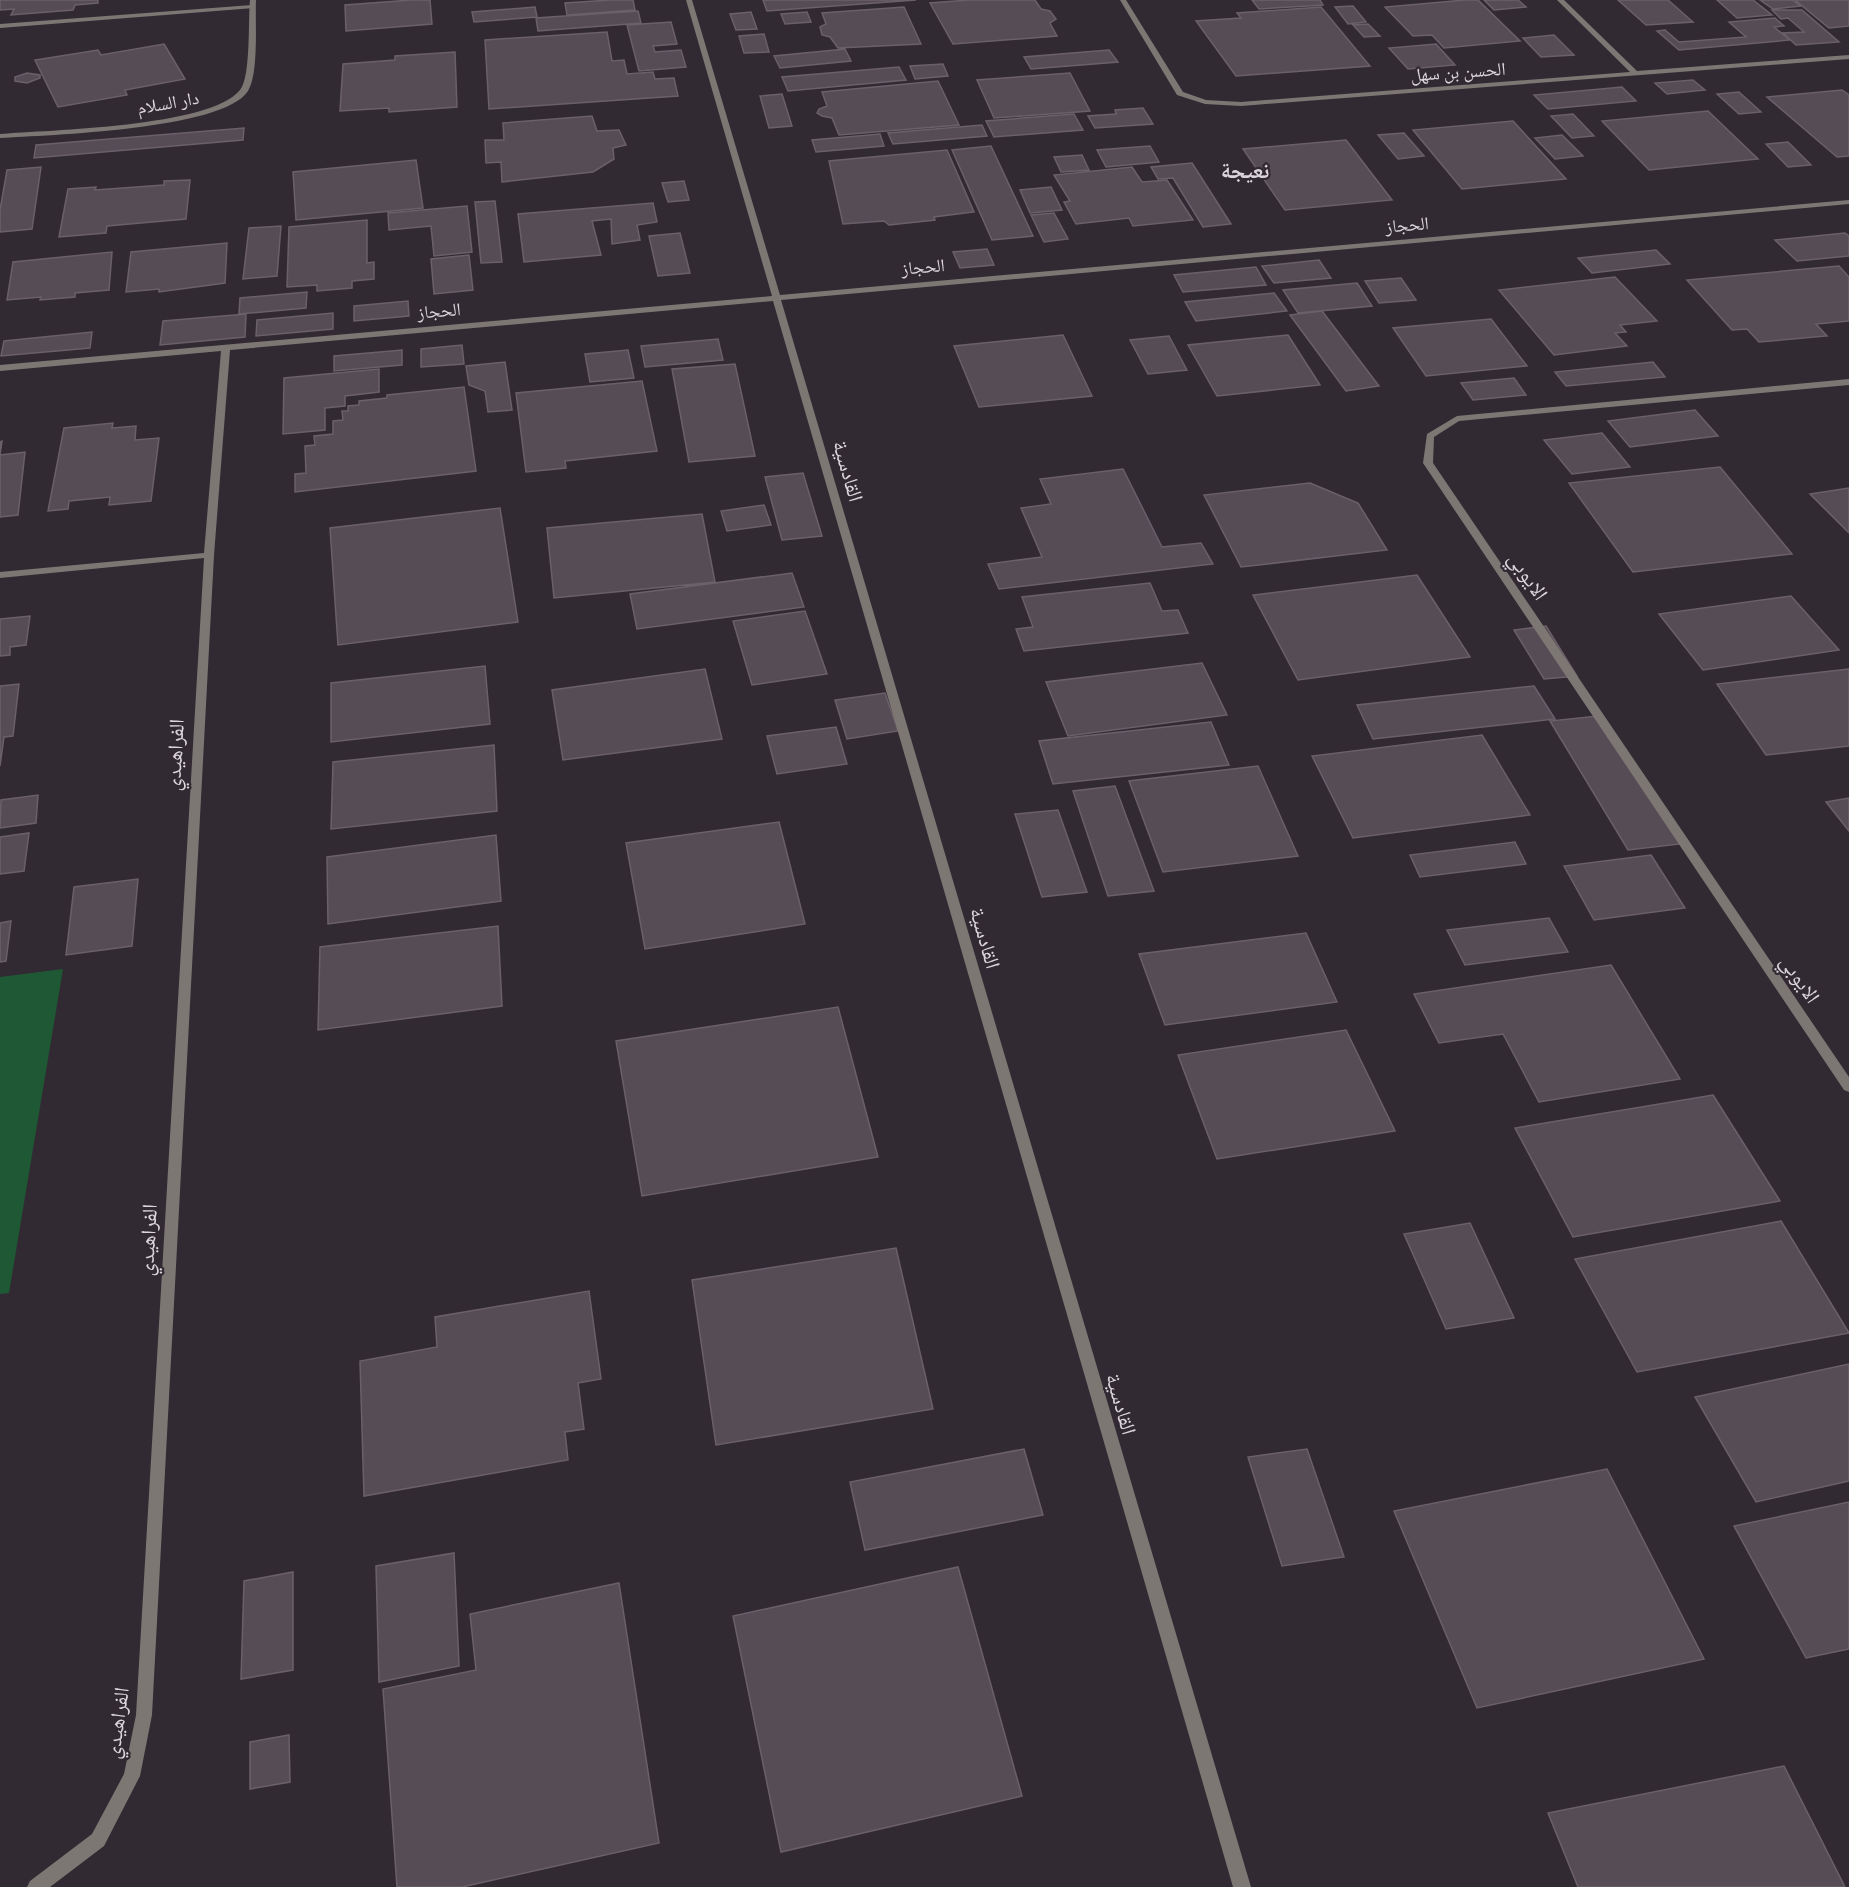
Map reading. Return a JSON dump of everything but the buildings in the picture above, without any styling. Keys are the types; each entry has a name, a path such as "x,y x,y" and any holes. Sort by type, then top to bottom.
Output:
{"street":[{"name":"القادسية","path":"689,0 1242,1887"},
{"name":"الحسن بن سهل","path":"1123,0 1180,93 1205,102 1241,104 1849,57"},
{"path":"1560,0 1635,73"},
{"path":"0,26 253,4"},
{"name":"دار السلام","path":"0,136 140,124 189,117 222,107 243,92 249,76 253,4"},
{"name":"الحجاز","path":"0,368 1849,202"},
{"name":"الفراهيدي","path":"36,1887 98,1840 132,1776 144,1715 209,555 226,346"},
{"name":"الايوبي","path":"1849,382 1457,420 1430,436 1428,463 1849,1087"},
{"path":"0,575 209,555"}],"green space":[{"path":"63,969 9,1293 0,1294 0,977"}],"district":[{"name":"نعيجة","path":"1245,170"}]}
